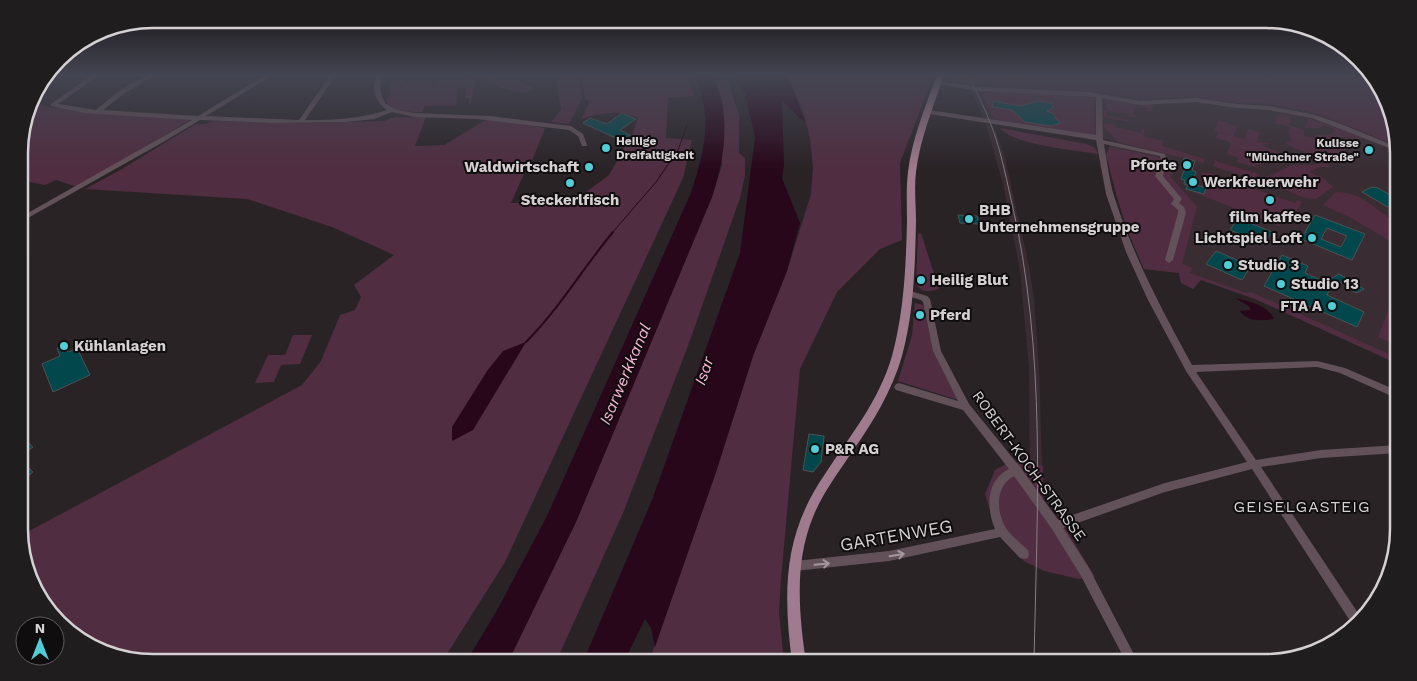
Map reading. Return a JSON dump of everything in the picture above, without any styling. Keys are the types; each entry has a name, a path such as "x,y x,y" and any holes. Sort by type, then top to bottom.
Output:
{"main road":[{"path":"798,653 794,622 794,566 803,526 817,496 871,417 888,383 897,358 904,329 911,246 912,171 931,106"}],"street":[{"path":"55,106 98,111 201,117 302,120 368,118 383,116 392,110"},
{"path":"98,111 105,106"},
{"path":"28,216 220,106"},
{"path":"302,120 312,106"},
{"path":"385,106 407,114 479,117 571,128 581,134 584,145"},
{"path":"1100,106 1101,141 1112,201 1130,252 1152,300 1190,369 1354,616"},
{"path":"1244,106 1295,112 1339,125 1389,146"},
{"path":"928,114 1015,126 1101,141 1163,155 1164,159 1159,176 1175,194 1178,200 1175,204 1181,209 1182,213 1170,260"},
{"path":"1015,126 1022,129 1101,141"},
{"name":"ROBERT-KOCH-STRASSE","path":"907,293 924,298 927,301 937,351 966,408 1016,470 1056,526 1085,572 1127,653"},
{"path":"1190,369 1317,364 1342,370 1390,391"},
{"path":"899,387 966,408"},
{"path":"1056,526 1181,482 1254,465 1339,452 1390,449"},
{"path":"1016,470 1008,473 999,484 992,499 1003,532 1024,554"},
{"name":"GARTENWEG","path":"794,566 888,556 1003,532"}],"shaded area":[{"path":"36,106 190,120 77,187 56,180 45,185 28,182 29,136"},
{"path":"391,106 456,106 425,106 422,112 407,111"},
{"path":"560,106 578,106 569,124 551,122 561,110"},
{"path":"588,106 668,106 666,138 692,140 683,178 505,562 447,654 153,654 128,651 105,644 76,628 63,616 53,605 37,576 32,561 28,532 302,385 321,361 340,315 355,310 361,297 354,285 394,255 332,227 247,199 85,189 196,124 206,124 212,121 299,123 384,121 395,117 426,117 415,146 444,145 487,119 545,128 529,168 526,169 511,203 543,203 562,198 558,204 567,206 609,175 632,135 638,118 617,113 581,119"},
{"path":"723,106 736,106 739,115 739,153 745,158 745,176 740,198 688,346 623,513 560,654 512,654 576,522 712,197 722,165"},
{"path":"801,106 922,106 900,163 902,240 880,249 837,292 800,369 779,612 783,653 652,654 716,472 753,356 787,271 811,194 813,168 810,138"},
{"path":"978,106 1279,106 1316,113 1389,143 1390,360 1255,299 1201,280 1193,289 1181,283 1179,273 1144,269 1128,232 1106,155 1111,140 983,118"},
{"path":"987,106 1094,106 1095,136 994,119"},
{"path":"1107,106 1137,106 1133,114 1137,117 1129,117 1129,114 1107,111 1107,116 1129,120 1129,122 1104,117 1104,110 1107,110"},
{"path":"1141,106 1153,106 1151,112 1145,110 1146,107"},
{"path":"1279,106 1380,106 1389,143 1316,113"},
{"path":"1280,115 1292,117 1289,125 1304,130 1304,136 1317,138 1316,135 1327,135 1334,132 1332,128 1324,125 1320,128 1305,128 1308,118 1367,139 1340,137 1332,141 1358,160 1352,161 1349,159 1333,163 1287,145 1285,141 1291,142 1288,130 1290,128 1276,124 1276,117"},
{"path":"1218,120 1237,126 1234,136 1245,139 1248,129 1260,132 1257,142 1274,144 1260,144 1281,153 1275,155 1277,157 1254,167 1237,162 1238,158 1227,154 1231,143 1216,138 1218,132 1214,131"},
{"path":"1114,122 1116,127 1141,133 1142,129 1145,129 1143,136 1163,141 1162,146 1205,159 1203,163 1118,142 1104,127 1104,123 1113,124"},
{"path":"986,124 993,125 1004,154 1030,271 1039,366 1043,499 1030,480 1029,368 1020,270 1003,184"},
{"path":"1000,128 1087,144 1095,148 1098,154 1031,143 1007,134"},
{"path":"1110,147 1155,156 1175,165 1171,177 1197,207 1182,264 1193,268 1190,273 1246,293 1251,292 1390,354 1390,360 1255,299 1201,280 1193,289 1181,283 1179,273 1144,269 1128,232 1106,155"},
{"path":"1216,159 1218,162 1259,174 1252,179 1213,166"},
{"path":"1325,163 1331,167 1321,167 1309,172 1323,178 1333,187 1316,199 1305,198 1261,180 1292,165"},
{"path":"1201,173 1209,173 1295,203 1298,200 1302,202 1295,213 1288,210 1279,226 1186,189 1204,194 1207,185"},
{"path":"1336,192 1361,198 1390,219 1390,241 1353,219 1323,205"},
{"path":"921,233 939,289 936,290 923,290 916,284 918,234"},
{"path":"915,303 923,305 934,353 958,400 898,381 912,335"},
{"path":"1390,307 1390,342 1378,337"},
{"path":"293,335 312,335 300,364 281,365 274,382 255,383 268,355 285,355"},
{"path":"1021,461 1043,466 1043,499 1067,531 1095,577 1079,579 1044,571 1024,561 997,533 985,494 995,470 1004,465"}],"water":[{"name":"Isarwerkkanal","path":"704,106 722,106 724,120 723,151 717,182 576,522 512,654 471,654 496,612 547,516 690,195 703,149"},
{"name":"Isar","path":"748,106 782,106 784,165 782,178 800,223 787,271 753,356 716,472 655,647 651,628 645,619 628,654 587,654 652,500 740,253 755,137"},
{"path":"787,106 799,106 805,121"},
{"path":"1235,298 1262,307 1274,319 1251,319 1243,315 1240,311 1250,310 1250,307"},
{"path":"526,342 473,430 452,441 452,427 487,371 503,351"}],"building":[{"path":"1053,106 1053,108 1047,111 1054,114 1055,118 1061,123 1051,126 1025,122 1012,110 992,107"},
{"path":"622,113 636,119 620,130 630,135 622,141 583,123 590,118 607,124"},
{"path":"1184,158 1195,161 1192,170 1196,172 1192,184 1206,188 1204,194 1186,189 1188,185 1184,184 1185,180 1181,179 1185,168 1181,167"},
{"path":"1372,187 1378,188 1390,195 1390,206 1388,207 1362,192"},
{"name":"BHB Unternehmensgruppe","path":"958,215 977,216 979,224 960,223"},
{"name":"Lichtspiel Loft","path":"1315,215 1365,234 1352,260 1301,239","holes":["1327,228 1347,236 1341,247 1321,239"]},
{"path":"1238,218 1272,232 1264,244 1230,230"},
{"name":"Studio 3","path":"1216,251 1251,266 1242,280 1206,264"},
{"path":"1282,255 1308,266 1305,273 1325,282 1339,274 1364,289 1356,293 1335,279 1327,295 1364,312 1357,327 1264,286"},
{"path":"65,344 68,352 77,348 90,375 53,392 42,364 60,356 57,348"},
{"name":"P&R AG","path":"809,434 824,436 821,462 813,472 803,470"},
{"path":"28,442 33,447 28,450"},
{"path":"28,467 33,472 28,476"}],"waterway":[{"path":"612,233 656,182 678,150 687,125"},
{"path":"526,342 549,316 613,232"}],"tram line":[{"path":"983,106 997,141 1011,199 1022,256 1030,314 1035,371 1038,487 1034,653"}],"place":[{"name":"Heilige Dreifaltigkeit","path":"606,148"},
{"name":"Kulisse \"Münchner Straße\"","path":"1369,150"},
{"name":"Pforte","path":"1187,165"},
{"name":"Waldwirtschaft","path":"589,167"},
{"name":"Werkfeuerwehr","path":"1193,182"},
{"name":"Steckerlfisch","path":"570,183"},
{"name":"film kaffee","path":"1270,200"},
{"name":"BHB Unternehmensgruppe","path":"969,219"},
{"name":"Lichtspiel Loft","path":"1312,238"},
{"name":"Studio 3","path":"1228,265"},
{"name":"Heilig Blut","path":"921,280"},
{"name":"Studio 13","path":"1281,284"},
{"name":"FTA A","path":"1332,306"},
{"name":"Pferd","path":"920,315"},
{"name":"Kühlanlagen","path":"64,346"},
{"name":"P&R AG","path":"815,449"}],"district":[{"name":"GEISELGASTEIG","path":"1302,506"}]}
